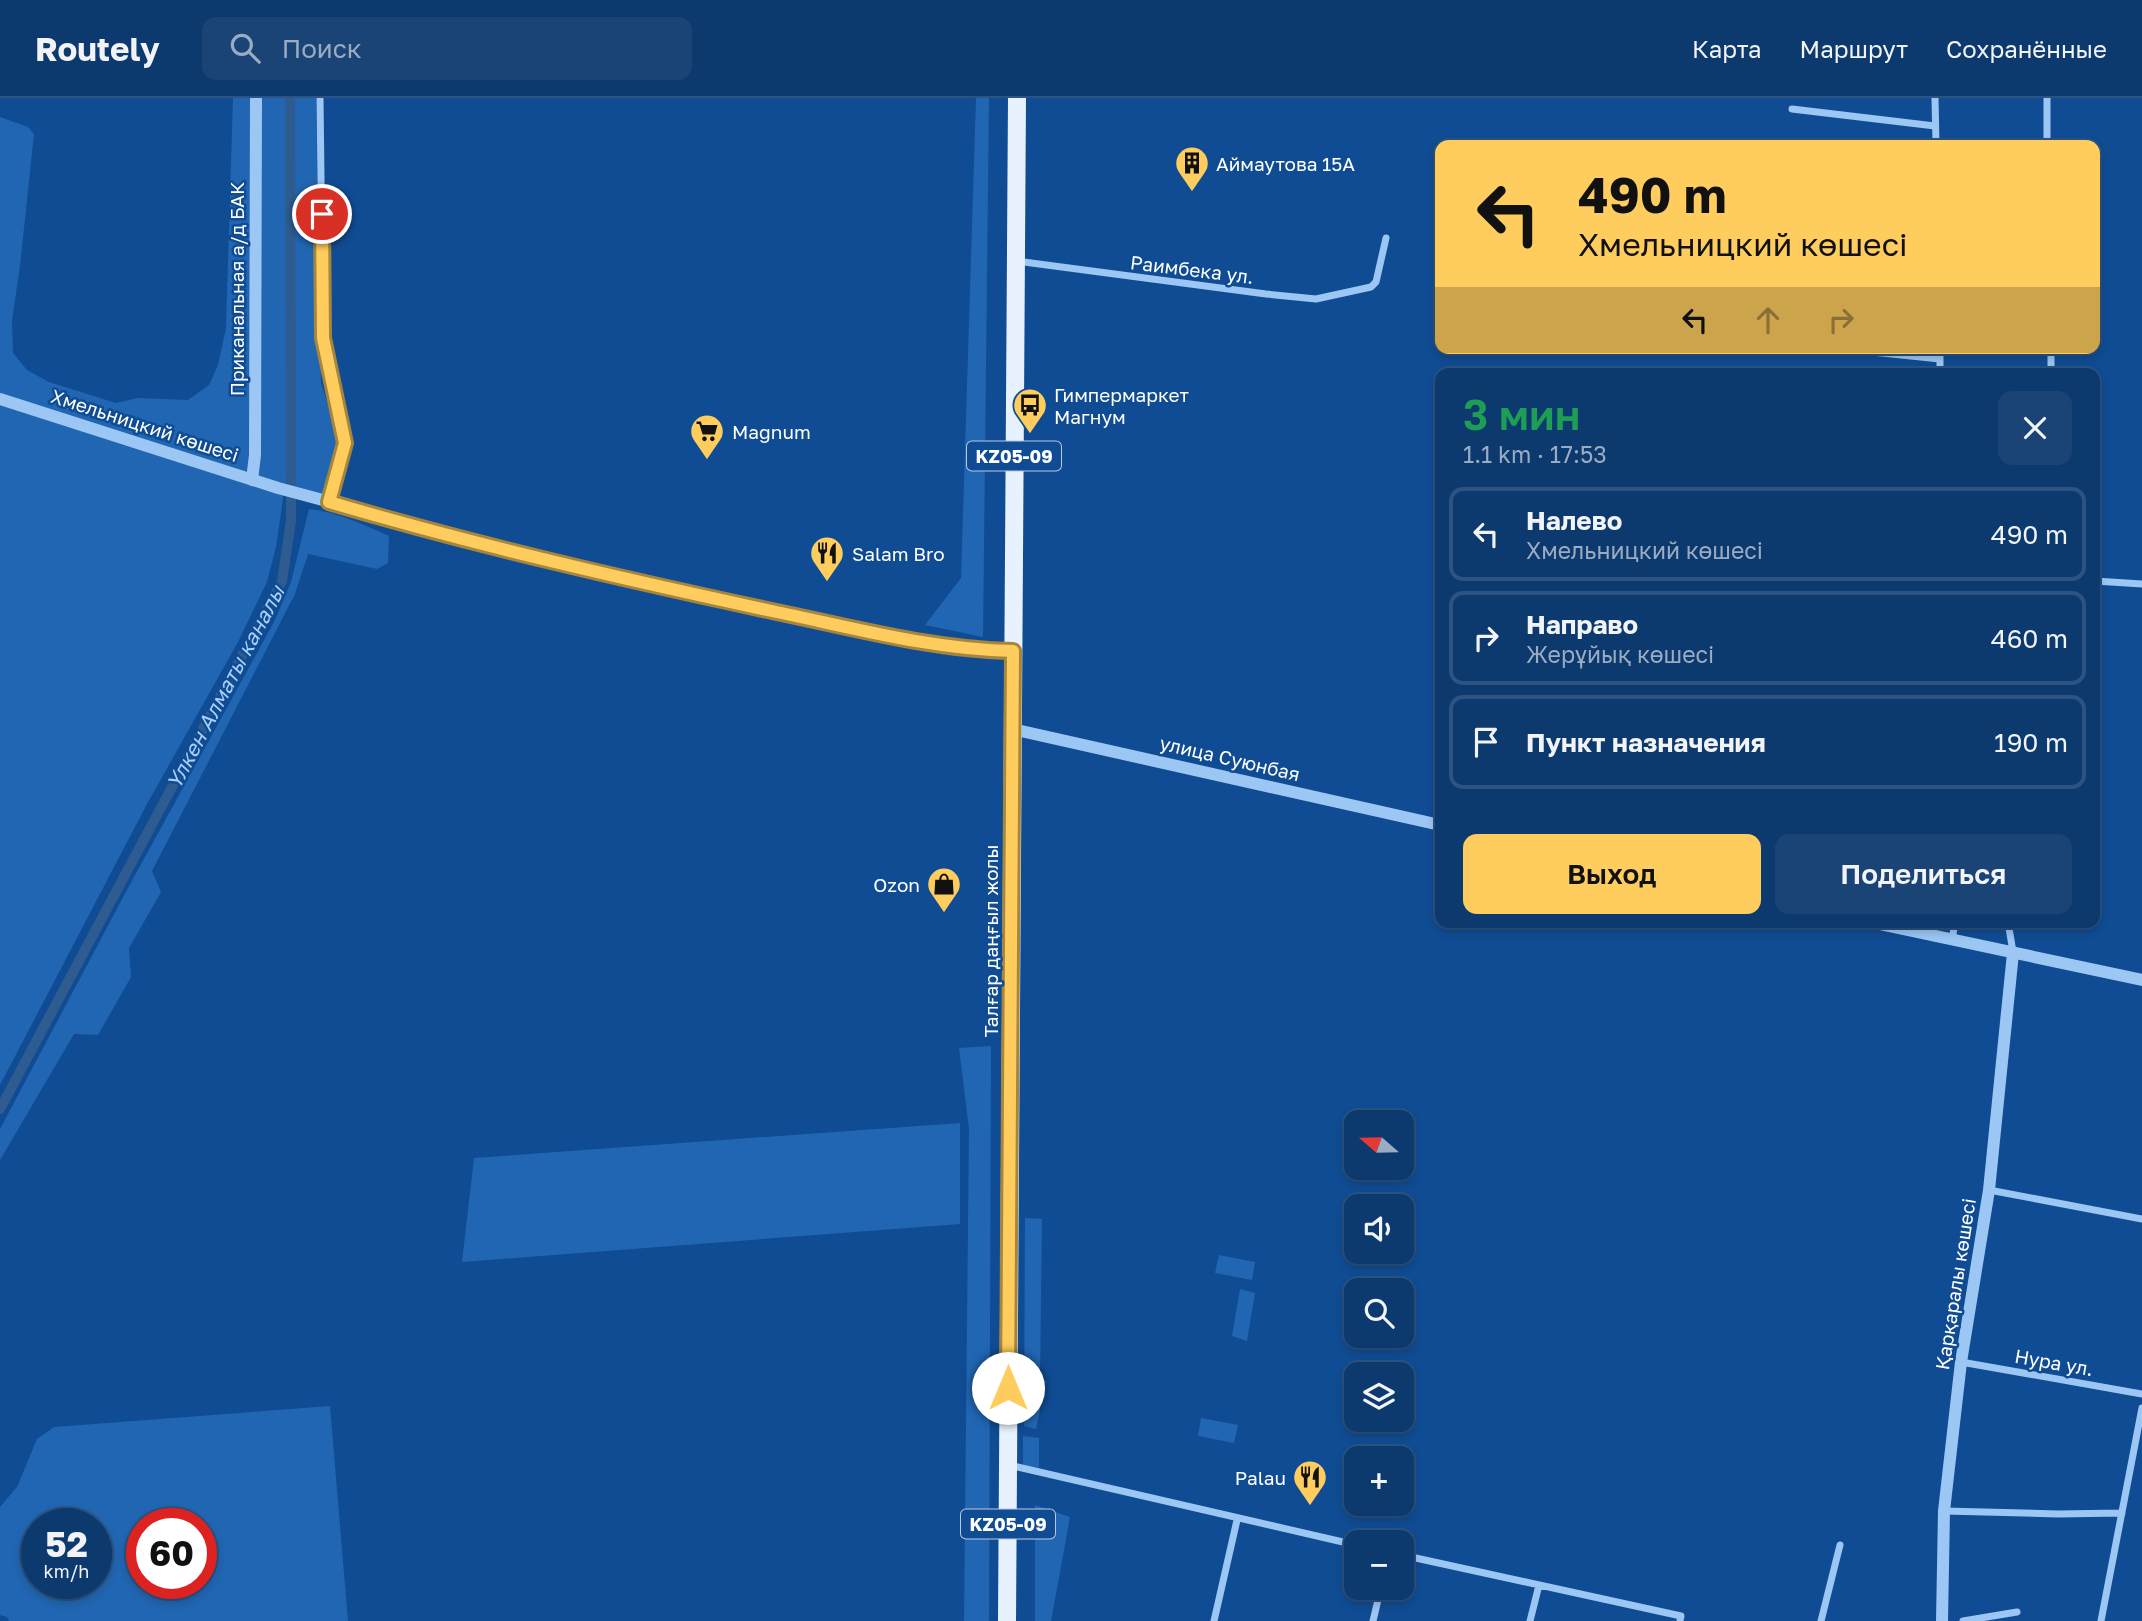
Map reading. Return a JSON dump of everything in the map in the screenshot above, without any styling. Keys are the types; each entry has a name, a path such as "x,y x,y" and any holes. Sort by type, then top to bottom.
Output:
{"main road":[{"name":"KZ05-09","path":"1016,261 1017,98"},
{"name":"Талғар даңғыл жолы","path":"1007,1621 1016,261"}],"street":[{"name":"Приканальная а/д БАК","path":"252,480 255,455 256,98"},
{"path":"320,98 323,338 345,443 329,502 595,573 844,626 975,650 1013,651"},
{"path":"1934,98 1936,140"},
{"path":"2047,98 2047,140"},
{"path":"1792,109 1935,126"},
{"name":"Раимбека ул.","path":"1016,261 1316,299 1364,290 1376,282 1386,238"},
{"path":"1891,354 1940,359"},
{"path":"1940,354 1940,368"},
{"name":"Хмельницкий көшесі","path":"0,399 329,502"},
{"path":"2100,582 2142,584"},
{"name":"улица Суюнбая","path":"1012,729 1435,824"},
{"path":"1897,928 2142,980"},
{"path":"1952,940 1954,928"},
{"path":"2009,928 2013,953"},
{"name":"Қарқаралы көшесі","path":"1942,1621 1944,1511 1961,1362 1989,1190 2013,953"},
{"path":"1989,1190 2142,1219"},
{"name":"Нура ул.","path":"1961,1362 2142,1394"},
{"path":"2101,1621 2142,1408"},
{"path":"1008,1465 1237,1520 1344,1542"},
{"path":"1944,1511 2122,1513"},
{"path":"1214,1621 1237,1520"},
{"path":"1821,1621 1840,1545"},
{"path":"1414,1558 1681,1616 1680,1621"},
{"path":"1530,1621 1539,1585"},
{"path":"1373,1621 1378,1600"},
{"path":"1963,1621 2017,1612"}],"shaded area":[{"path":"233,98 316,98 321,382 337,435 337,458 325,495 285,485 276,547 267,582 238,642 147,804 0,1085 0,117 28,127 34,134 12,320 13,353 27,370 49,382 116,403 138,398 188,400 209,385 218,365 226,328"},
{"path":"976,98 989,98 983,637 925,625 961,578"},
{"path":"309,509 340,516 389,536 388,563 377,569 308,554 295,594 152,871 161,892 129,948 131,977 98,1035 74,1034 0,1160 0,1129 274,622 291,582"},
{"path":"991,1046 989,1621 964,1621 969,1129 959,1048"},
{"path":"960,1123 960,1224 462,1262 474,1158"},
{"path":"1025,1218 1042,1219 1040,1379 1046,1381 1036,1429 1024,1426"},
{"path":"1219,1255 1255,1262 1252,1280 1215,1273"},
{"path":"1240,1289 1255,1293 1247,1341 1232,1336"},
{"path":"330,1406 348,1621 9,1621 7,1617 0,1615 0,1507 17,1487 37,1439 54,1427"},
{"path":"1201,1418 1238,1425 1234,1443 1198,1436"},
{"path":"1023,1436 1039,1438 1039,1473 1023,1469"},
{"path":"1035,1505 1070,1517 1051,1621 1035,1621"}],"waterway":[{"name":"Үлкен Алматы каналы","path":"0,1109 282,581 291,521 290,98"}],"place":[{"name":"Аймаутова 15А","path":"1192,193"},
{"name":"Гимпермаркет Магнум","path":"1030,435"},
{"name":"Magnum","path":"707,461"},
{"name":"Salam Bro","path":"827,583"},
{"name":"Ozon","path":"944,914"},
{"name":"Palau","path":"1310,1507"}],"route":[{"path":"322,214 323,338 345,443 329,502 595,573 844,626 975,650 1013,651 1008,1388"}]}
